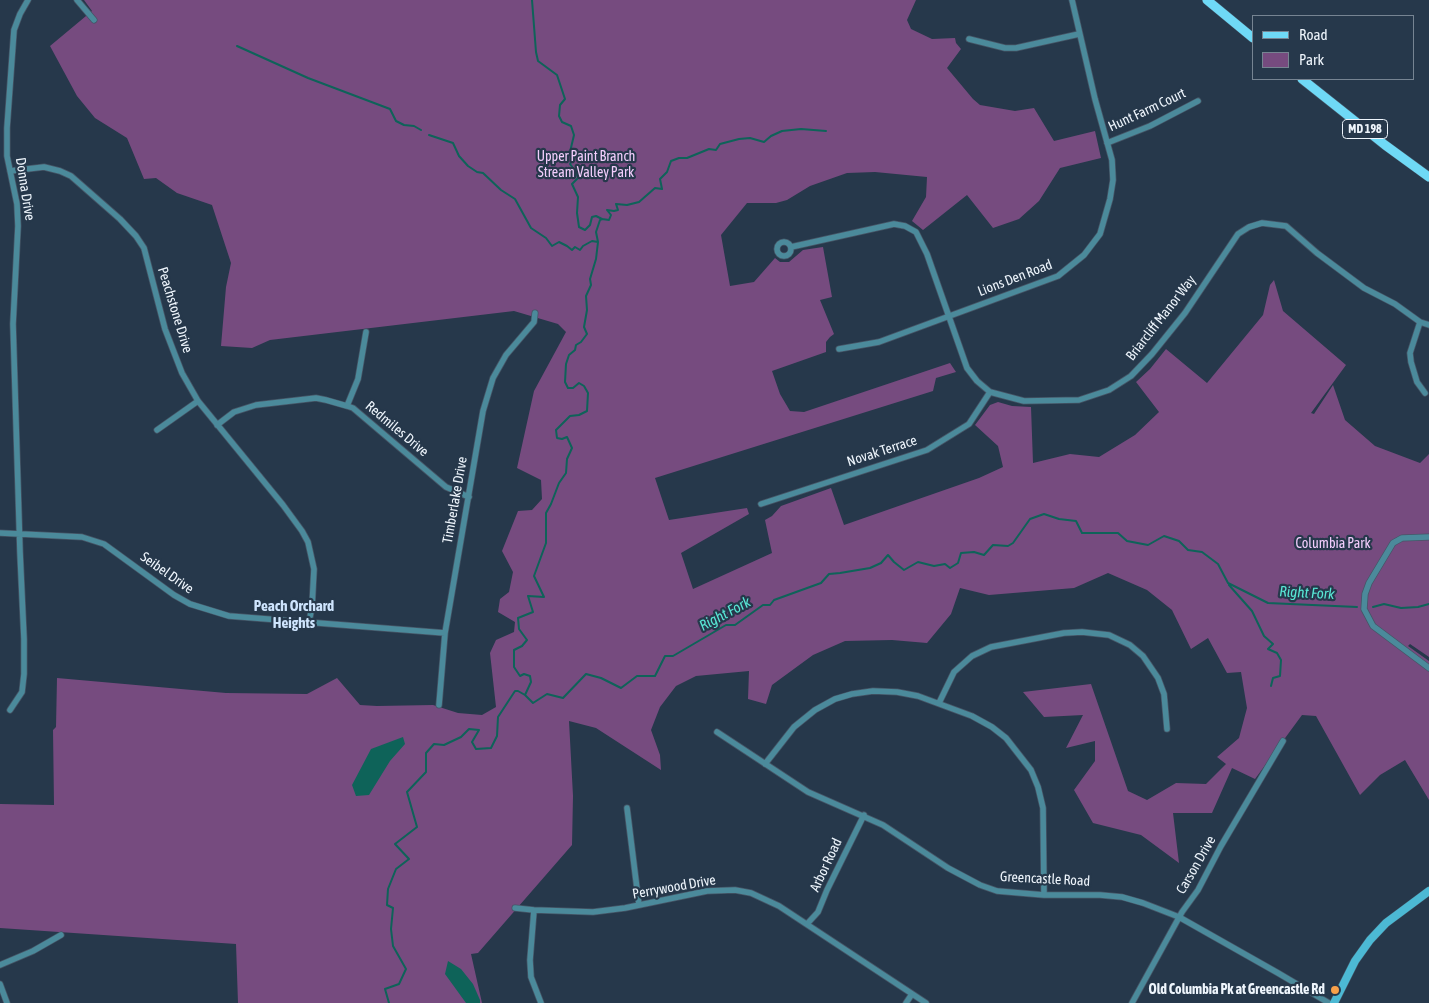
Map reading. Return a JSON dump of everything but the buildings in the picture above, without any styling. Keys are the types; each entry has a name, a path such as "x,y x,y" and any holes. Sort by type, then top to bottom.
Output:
{"main road":[{"path":"1207,0 1252,37"},
{"name":"MD 198","path":"1303,80 1385,145 1429,177"},
{"path":"1334,1003 1355,961 1370,940 1386,923 1429,891"}],"street":[{"name":"Donna Drive","path":"10,710 22,692 24,674 12,324 18,226 17,204 7,156 7,128 14,30 28,0"},
{"path":"77,0 94,20"},
{"name":"Lions Den Road","path":"839,349 879,342 1058,276 1084,255 1100,234 1110,199 1113,180 1112,160 1072,0"},
{"path":"969,39 1005,48 1016,48 1079,34"},
{"name":"Hunt Farm Court","path":"1107,142 1150,126 1198,101"},
{"name":"Peachstone Drive","path":"10,171 44,167 71,176 120,219 144,248 170,346 182,373 198,401 283,505 308,542 314,569 312,607 309,622"},
{"name":"Briarcliff Manor Way","path":"791,246 894,224 905,226 916,232 927,254 967,368 976,381 990,392 1024,401 1052,402 1079,400 1109,390 1131,376 1152,354 1201,291 1238,234 1249,227 1262,223 1286,226 1317,253 1364,288 1395,304 1420,322 1429,325"},
{"name":"Timberlake Drive","path":"439,705 445,633 483,411 490,387 506,354 534,322 535,313"},
{"path":"1420,322 1410,353 1410,362 1417,382 1425,394"},
{"path":"348,406 358,379 366,332"},
{"name":"Novak Terrace","path":"761,504 927,450 969,424 990,392"},
{"name":"Redmiles Drive","path":"217,425 234,412 256,405 316,398 348,406 446,487 469,496"},
{"path":"157,430 198,401"},
{"name":"Seibel Drive","path":"0,533 82,537 104,544 174,595 202,609 229,616 445,633"},
{"path":"1429,537 1402,538 1392,543 1369,583 1365,594 1364,610 1374,626 1429,668"},
{"path":"939,703 954,672 972,656 991,647 1064,633 1082,632 1109,635 1130,645 1143,656 1158,678 1164,694 1167,729"},
{"path":"765,764 794,727 815,710 852,694 873,691 897,692 918,696 972,716 992,727 1016,749 1031,770 1038,787 1043,808 1044,895"},
{"name":"Greencastle Road","path":"717,732 808,792 882,824 948,868 980,884 997,891 1044,895 1100,895 1122,897 1143,903 1179,917 1278,972 1328,1003"},
{"name":"Carson Drive","path":"1132,1003 1179,917 1198,890 1221,846 1283,741"},
{"path":"627,808 639,905"},
{"name":"Arbor Road","path":"807,924 818,912 864,815"},
{"name":"Perrywood Drive","path":"515,908 593,912 639,905 706,891 735,890 751,893 779,906 926,1003"},
{"path":"534,910 530,960 531,977 541,1003"},
{"path":"0,965 32,951 61,935"},
{"path":"0,984 7,1003"},
{"path":"906,1003 912,994"}],"green space":[{"path":"84,0 916,0 907,20 911,29 932,39 955,38 956,43 961,49 947,68 980,105 1015,111 1034,108 1054,141 1095,131 1101,158 1060,168 1039,201 1019,219 993,228 967,195 923,230 912,221 926,197 927,177 875,172 847,173 810,186 787,200 776,203 747,203 721,235 730,286 754,282 775,258 780,262 789,262 803,250 823,247 832,297 820,300 834,334 826,342 826,352 772,371 780,394 790,411 804,412 950,363 956,372 936,378 933,391 655,478 669,520 747,508 749,514 681,553 693,589 772,553 765,520 772,516 781,506 831,488 844,525 979,478 1003,467 998,446 975,425 990,405 998,402 1012,406 1031,407 1033,463 1070,454 1099,457 1135,435 1159,412 1136,382 1150,369 1166,349 1207,383 1263,315 1270,285 1274,280 1283,311 1346,365 1311,413 1314,414 1333,385 1345,420 1375,446 1420,463 1429,454 1429,657 1410,644 1408,646 1429,661 1429,800 1405,760 1380,775 1360,795 1316,716 1302,715 1255,779 1232,768 1212,813 1173,813 1179,863 1141,835 1093,823 1074,790 1095,761 1095,741 1066,748 1083,715 1044,717 1023,692 1091,684 1128,791 1147,800 1176,783 1206,784 1226,764 1217,757 1239,738 1247,708 1241,672 1227,673 1208,638 1191,649 1172,610 1147,590 1108,573 1074,588 989,595 960,588 951,614 927,643 892,640 845,641 813,655 772,685 766,704 748,699 749,671 696,676 676,686 660,707 651,730 660,755 661,770 596,728 569,721 573,796 572,845 478,953 471,954 482,1003 238,1003 236,944 0,928 0,804 54,805 53,730 56,727 57,678 226,693 307,694 337,678 360,705 433,705 458,713 482,715 496,707 490,653 496,640 514,632 515,622 498,612 500,599 509,592 513,572 502,551 518,511 532,510 542,499 541,480 517,468 534,391 566,332 558,324 514,311 270,340 252,348 221,346 226,287 231,263 212,205 177,193 156,178 144,179 127,138 95,118 77,96 50,46 92,11"}],"shaded area":[{"path":"403,737 405,744 390,761 369,795 356,796 352,785 371,749"},
{"path":"448,961 461,969 473,984 480,1003 466,1003 445,974"}],"waterway":[{"path":"532,0 538,61 557,75 565,99 560,105 559,116 562,122 571,126 574,135 570,152 575,156 570,164 578,178 572,184 578,197 577,213 579,227 585,230 590,225 592,217 596,216 602,219"},
{"path":"237,46 308,78 390,109 396,121 421,130"},
{"path":"525,695 531,682 530,676 524,674 520,676 514,667 514,650 522,646 527,640 519,629 518,618 533,612 528,596 544,597 534,576 546,543 546,513 559,483 566,473 567,459 572,448 567,437 557,438 556,430 570,416 579,415 587,411 588,393 584,386 579,383 573,388 568,388 565,382 566,364 569,355 587,334 584,327 587,310 586,296 591,285 590,279 596,259 598,242 596,232 600,220 609,220 611,215 607,210 618,210 616,204 627,205 639,202 655,188 662,189 660,179 667,172 671,161 687,158 709,149 716,150 720,144 739,139 750,138 764,142 782,131 801,129 826,131"},
{"path":"429,135 453,143 459,156 468,166 477,172 483,173 501,190 515,199 531,228 546,238 552,246 559,242 572,250 575,247 580,250 592,241 598,242"},
{"name":"Right Fork","path":"389,1003 385,989 399,984 406,969 393,946 391,929 393,908 387,905 388,889 396,869 409,859 395,844 417,827 407,792 426,772 426,753 434,744 444,745 461,737 469,729 479,730 472,742 476,749 491,748 497,736 498,717 515,691 525,695 533,703 547,694 563,698 586,674 601,678 621,688 637,676 655,676 665,656 673,656 726,625 735,625 763,605 770,605 774,600 821,583 829,574 870,568 881,563 888,555 904,570 918,562 934,566 945,564 950,568 958,563 961,553 974,552 984,555 993,545 1008,546 1013,543 1030,519 1044,514 1059,519 1076,521 1082,533 1118,533 1127,541 1148,545 1164,536 1179,541 1188,550 1202,552 1218,564 1228,583 1268,603 1357,607"},
{"path":"1229,585 1252,611 1264,636 1273,644 1268,649 1277,653 1281,660 1280,676 1273,678 1271,686"},
{"path":"1373,607 1384,604 1401,608 1429,604"}],"place":[{"name":"Old Columbia Pk at Greencastle Rd","path":"1335,990"}],"district":[{"name":"Peach Orchard Heights","path":"294,614"}],"park label":[{"name":"Upper Paint Branch Stream Valley Park","path":"586,166"},
{"name":"Columbia Park","path":"1333,544"}]}
